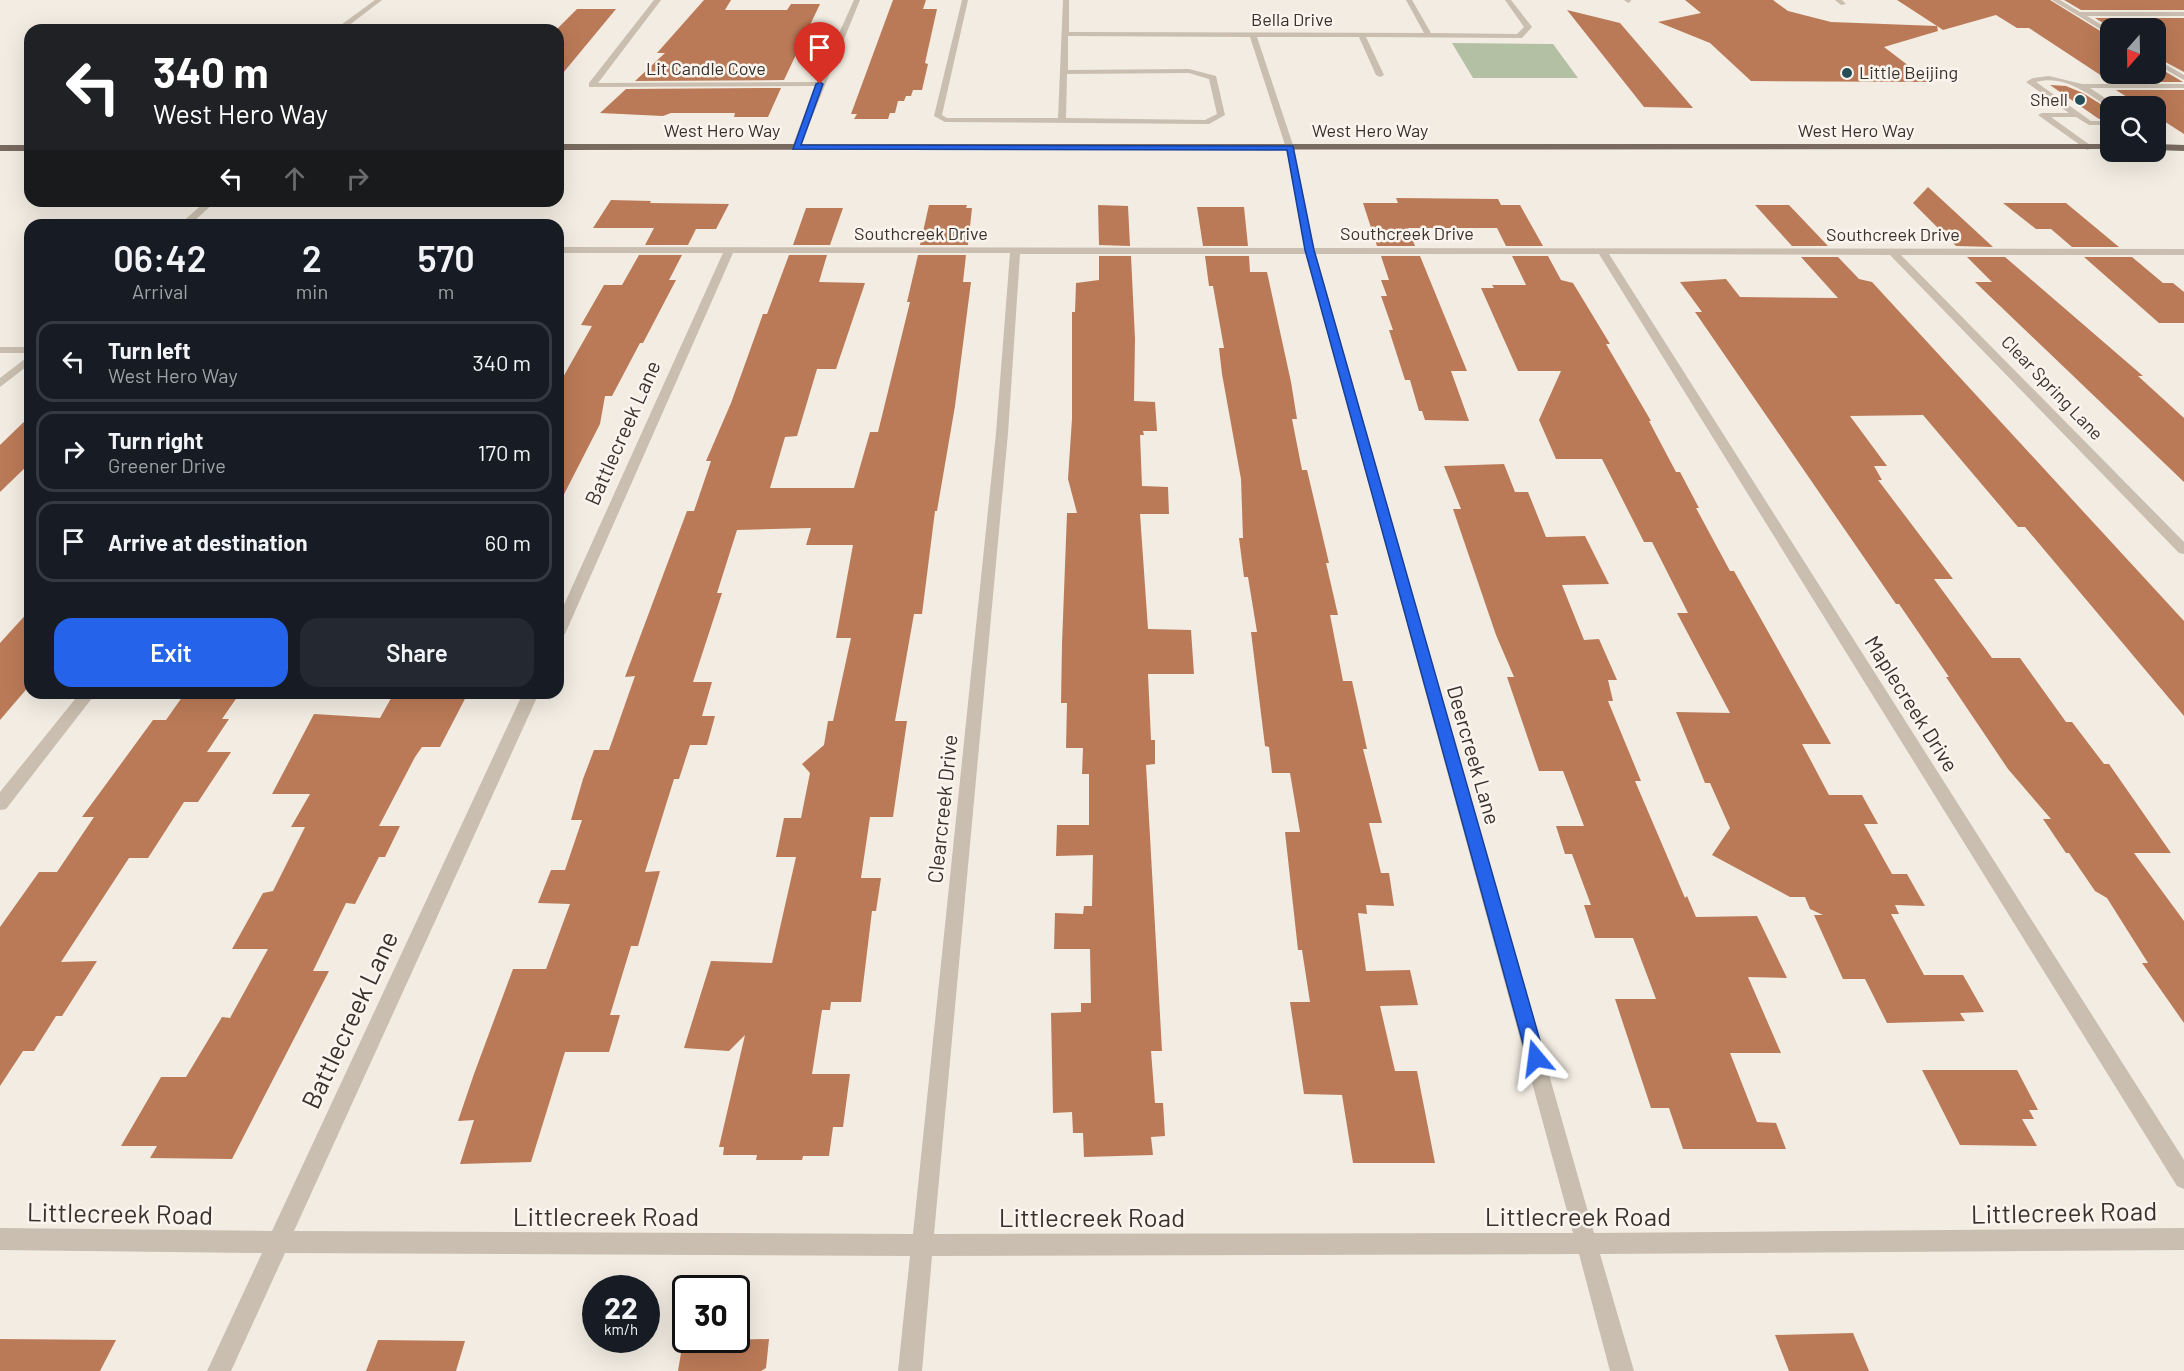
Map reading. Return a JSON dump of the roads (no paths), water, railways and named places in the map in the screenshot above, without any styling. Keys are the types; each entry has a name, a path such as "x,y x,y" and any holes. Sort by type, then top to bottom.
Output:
{"main road":[{"name":"West Hero Way","path":"564,147 2100,147"},
{"path":"2166,147 2184,148"},
{"path":"0,148 24,148"}],"street":[{"path":"346,24 379,0"},
{"name":"Lit Candle Cove","path":"658,0 592,85 820,84"},
{"path":"796,147 820,84 857,0"},
{"path":"965,0 938,116 945,120 962,122 1206,122 1221,116 1213,78 1205,74 1189,71 1065,72"},
{"path":"1062,122 1066,0"},
{"path":"1409,0 1429,36"},
{"name":"Bella Drive","path":"1065,34 1519,36 1528,27 1508,0"},
{"path":"2055,0 2100,27"},
{"path":"2079,14 2184,14"},
{"name":"Deercreek Lane","path":"1253,35 1290,148 1310,250 1622,1371"},
{"path":"1362,36 1380,75"},
{"path":"2166,67 2184,78"},
{"path":"2100,98 2070,81 2046,78 2030,82 2089,123 2100,123"},
{"path":"2081,86 2184,86"},
{"path":"2078,115 2042,115 2087,147"},
{"path":"191,219 204,207"},
{"name":"Southcreek Drive","path":"564,250 2184,252"},
{"name":"Clearcreek Drive","path":"910,1371 1001,444 1015,250"},
{"name":"Battlecreek Lane","path":"564,621 729,251"},
{"name":"Maplecreek Drive","path":"1603,252 2184,1179"},
{"name":"Clear Spring Lane","path":"1893,252 2184,550"},
{"path":"0,350 24,350"},
{"path":"0,384 24,363"},
{"path":"0,804 83,699"},
{"name":"Battlecreek Lane","path":"219,1371 528,699"},
{"name":"Littlecreek Road","path":"0,1239 277,1243 923,1246 2184,1239"}],"place":[{"name":"Little Beijing","path":"1847,73"},
{"name":"Shell","path":"2080,100"}]}
